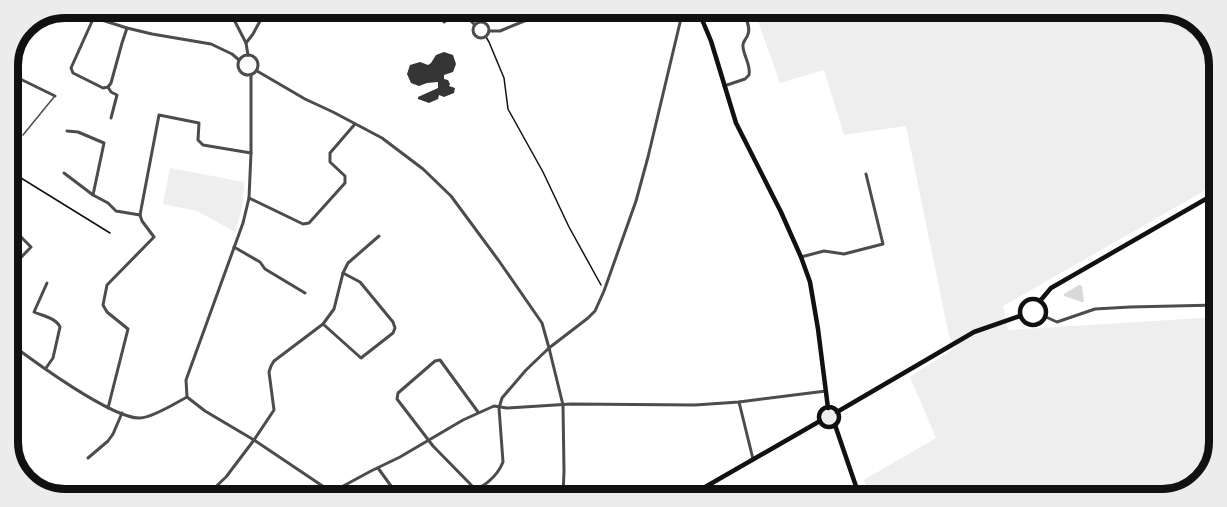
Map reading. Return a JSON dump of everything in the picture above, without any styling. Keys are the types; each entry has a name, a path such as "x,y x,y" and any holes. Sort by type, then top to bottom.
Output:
{"main road":[{"path":"701,18 711,41 736,123 772,194 810,282 828,408"},
{"path":"1040,301 1051,288 1209,197"},
{"path":"1036,299 1040,301 1045,307 1046,317 1042,323 1035,326 1026,324 1020,316 1022,304 1036,299"},
{"path":"837,412 974,332 1020,316"},
{"path":"828,408 837,412 839,419 835,425 827,427 820,421 821,412 828,408"},
{"path":"701,489 820,421"},
{"path":"835,425 857,489"}],"street":[{"path":"94,18 71,65 71,71 103,88 108,87"},
{"path":"97,18 152,34 211,44 239,60"},
{"path":"233,18 246,43 248,55"},
{"path":"246,43 262,18"},
{"path":"444,22 451,18"},
{"path":"469,18 474,24"},
{"path":"489,31 500,31 532,18"},
{"path":"477,489 496,475 503,462 499,408 502,398 549,348 595,311 604,291 636,201 681,18"},
{"path":"724,86 745,79 749,75 750,70 743,45 749,29 746,18"},
{"path":"480,21 485,22 489,31 486,37 481,39 474,35 472,30 474,24 480,21"},
{"path":"108,87 127,28"},
{"path":"248,55 258,61 258,67 257,71 247,76 240,72 238,67 239,60 248,55"},
{"path":"257,71 305,99 382,138 415,162 451,196 499,261 542,323 563,405 563,489"},
{"path":"251,75 249,198 243,223 186,380 187,397 205,411 254,440 327,489"},
{"path":"18,78 55,96"},
{"path":"108,87 117,95 111,118"},
{"path":"108,408 128,329 107,312 103,305 107,285 154,237 140,215 159,115 199,123 198,140 203,144 251,153"},
{"path":"249,198 303,224 309,223 345,183 345,176 330,162 330,153 355,124"},
{"path":"67,131 78,132 104,143 93,195"},
{"path":"64,174 108,203 116,211 140,215"},
{"path":"801,257 824,251 844,254 883,244 866,174"},
{"path":"18,234 31,247 18,261"},
{"path":"213,489 226,477 274,410 269,372 274,361 323,324 334,309 343,273 348,263 379,236"},
{"path":"234,247 305,293"},
{"path":"323,324 361,358 393,333 395,328 393,322 360,282 343,273"},
{"path":"46,368 53,358 60,327 56,321 34,312 47,284"},
{"path":"1046,317 1057,322 1095,309 1209,304"},
{"path":"18,349 77,390 108,408 122,413 140,418 187,397"},
{"path":"475,489 429,441 397,399 398,393 435,361 440,360 478,412"},
{"path":"338,489 400,457 478,412 494,406 499,408 563,405 694,405 826,391"},
{"path":"739,402 753,459"},
{"path":"88,458 108,441 122,413"},
{"path":"378,468 393,489"}],"lane":[{"path":"18,85 21,79"},
{"path":"23,135 55,96"}],"path":[{"path":"486,37 504,78 508,109 604,291"},
{"path":"18,176 110,233"}],"shaded area":[{"path":"757,18 1162,18 1180,22 1191,28 1207,50 1209,62 1209,188 1003,306 1008,330 1209,317 1209,442 1205,460 1199,471 1183,484 1162,489 867,489 864,480 936,438 910,377 956,347 949,336 906,126 844,135 824,70 780,83"},
{"path":"170,168 244,182 242,207 235,232 197,211 163,204"},
{"path":"1079,285 1082,286 1084,302 1064,296 1064,294"},
{"path":"829,410 834,412 836,417 834,422 829,424 824,422 822,417 824,412"}],"building":[{"path":"444,52 453,55 456,64 453,72 444,75 449,86 455,88 454,93 444,97 439,95 438,99 429,103 418,99 438,88 438,82 419,86 411,83 407,74 410,65 420,62 428,65 436,55"}]}
